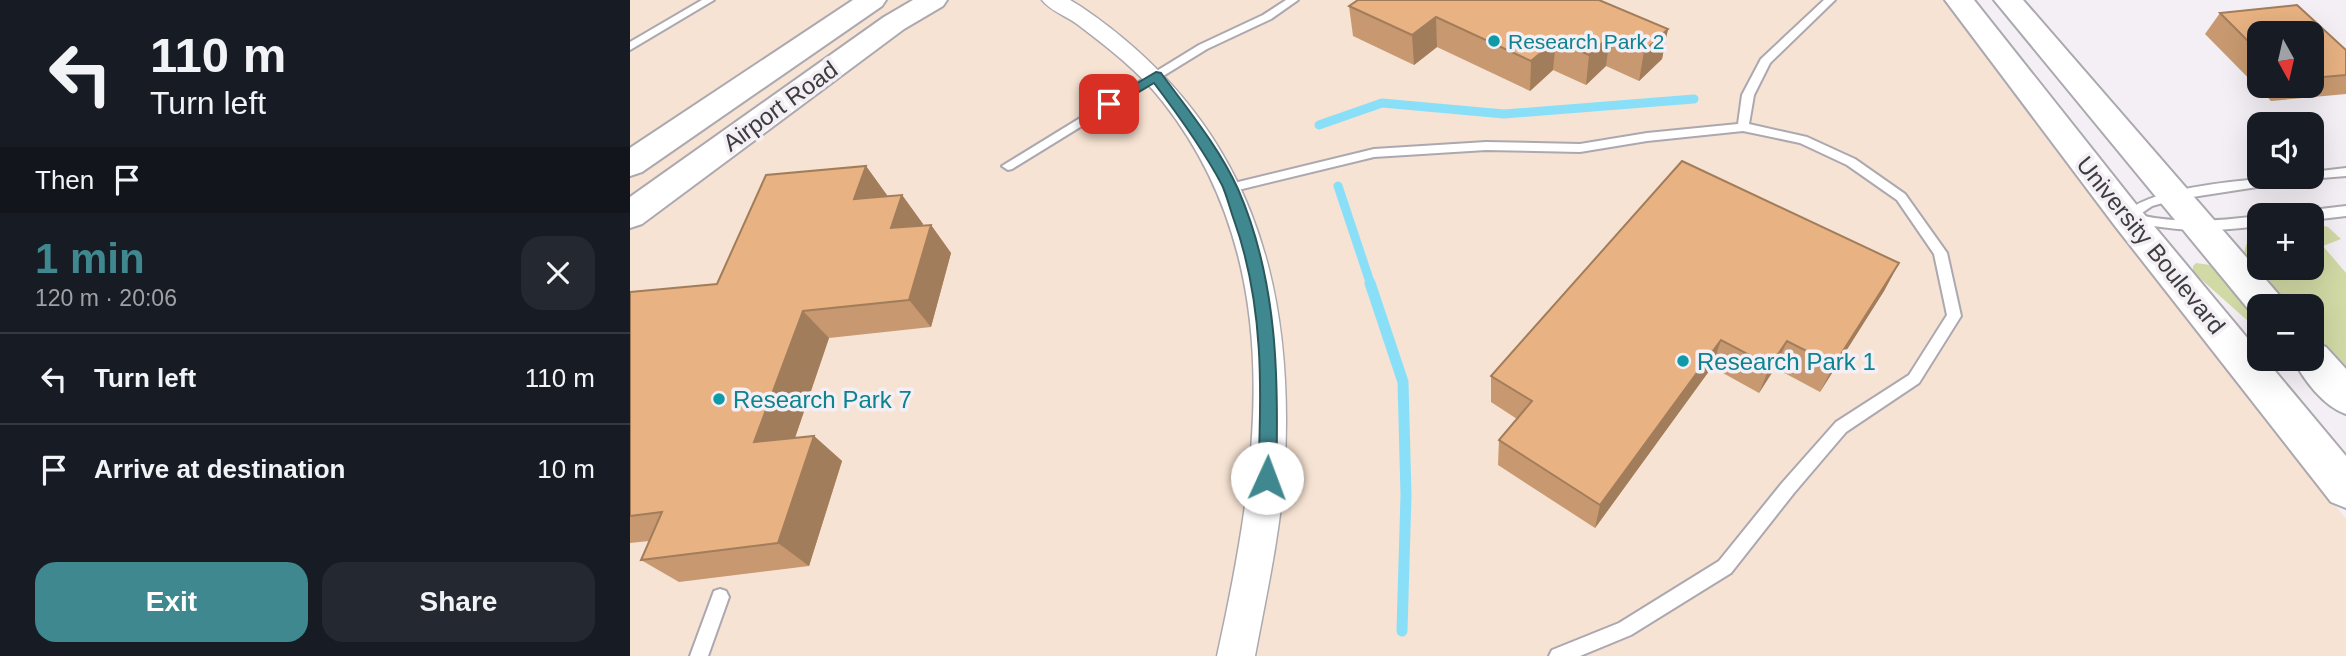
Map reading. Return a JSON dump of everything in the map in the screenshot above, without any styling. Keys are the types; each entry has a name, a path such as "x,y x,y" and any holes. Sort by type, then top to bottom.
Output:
{"main road":[{"name":"Airport Road","path":"630,164 872,0"},
{"name":"Airport Road","path":"630,215 894,23 933,0"},
{"name":"University Boulevard","path":"1959,0 2127,217 2346,488"},
{"name":"University Boulevard","path":"2008,0 2257,294"},
{"path":"2323,371 2346,397"}],"street":[{"path":"1053,0 1156,76 1196,130 1230,188 1250,243 1265,315 1270,390 1267,478 1236,656"}],"lane":[{"path":"630,47 709,0"},
{"path":"1008,166 1203,47 1268,17 1293,0"},
{"path":"1744,127 1748,95 1765,61 1830,0"},
{"path":"1230,188 1384,152 1486,146 1580,148 1647,137 1744,127 1803,140 1851,162 1901,197 1940,253 1954,316 1914,379 1841,427 1725,566 1625,629 1558,656"},
{"path":"2324,175 2346,172"},
{"path":"2127,217 2148,203 2173,196 2247,185"},
{"path":"2324,214 2346,212"},
{"path":"2127,217 2165,226 2200,229 2247,223"},
{"path":"699,656 720,597"}],"shaded area":[{"path":"630,0 1944,0 2006,85 2346,519 2346,656 630,656"}],"green space":[{"path":"2324,226 2328,227 2341,239 2324,246"},
{"path":"2324,247 2346,273 2346,373 2324,348 2324,294 2278,294 2266,280 2324,280"},
{"path":"2196,263 2210,265 2217,270 2247,306 2247,320 2193,272"}],"building":[{"path":"1358,0 1599,0 1668,29 1644,51 1610,36 1589,55 1556,40 1531,61 1436,17 1412,35 1349,6"},
{"path":"2297,5 2314,21 2247,21 2247,40 2220,13"},
{"path":"2324,30 2346,50 2346,75 2324,77"},
{"name":"Research Park 1","path":"1682,161 1899,263 1834,365 1787,341 1770,366 1721,340 1600,505 1499,440 1532,401 1491,376"},
{"name":"Research Park 7","path":"866,166 854,199 902,195 891,228 931,225 909,300 803,311 754,442 814,436 778,543 641,560 662,512 630,516 630,292 717,284 766,175"}],"waterway":[{"path":"1319,125 1382,103 1504,114 1694,99"},
{"path":"1338,186 1371,285"},
{"path":"1370,283 1403,382 1406,495 1402,631"}],"place":[{"name":"Research Park 2","path":"1494,41"},
{"name":"Research Park 1","path":"1683,361"},
{"name":"Research Park 7","path":"719,399"}],"route":[{"path":"1109,104 1156,76 1209,149 1230,188 1250,243 1265,315 1270,390 1267,478"}]}
